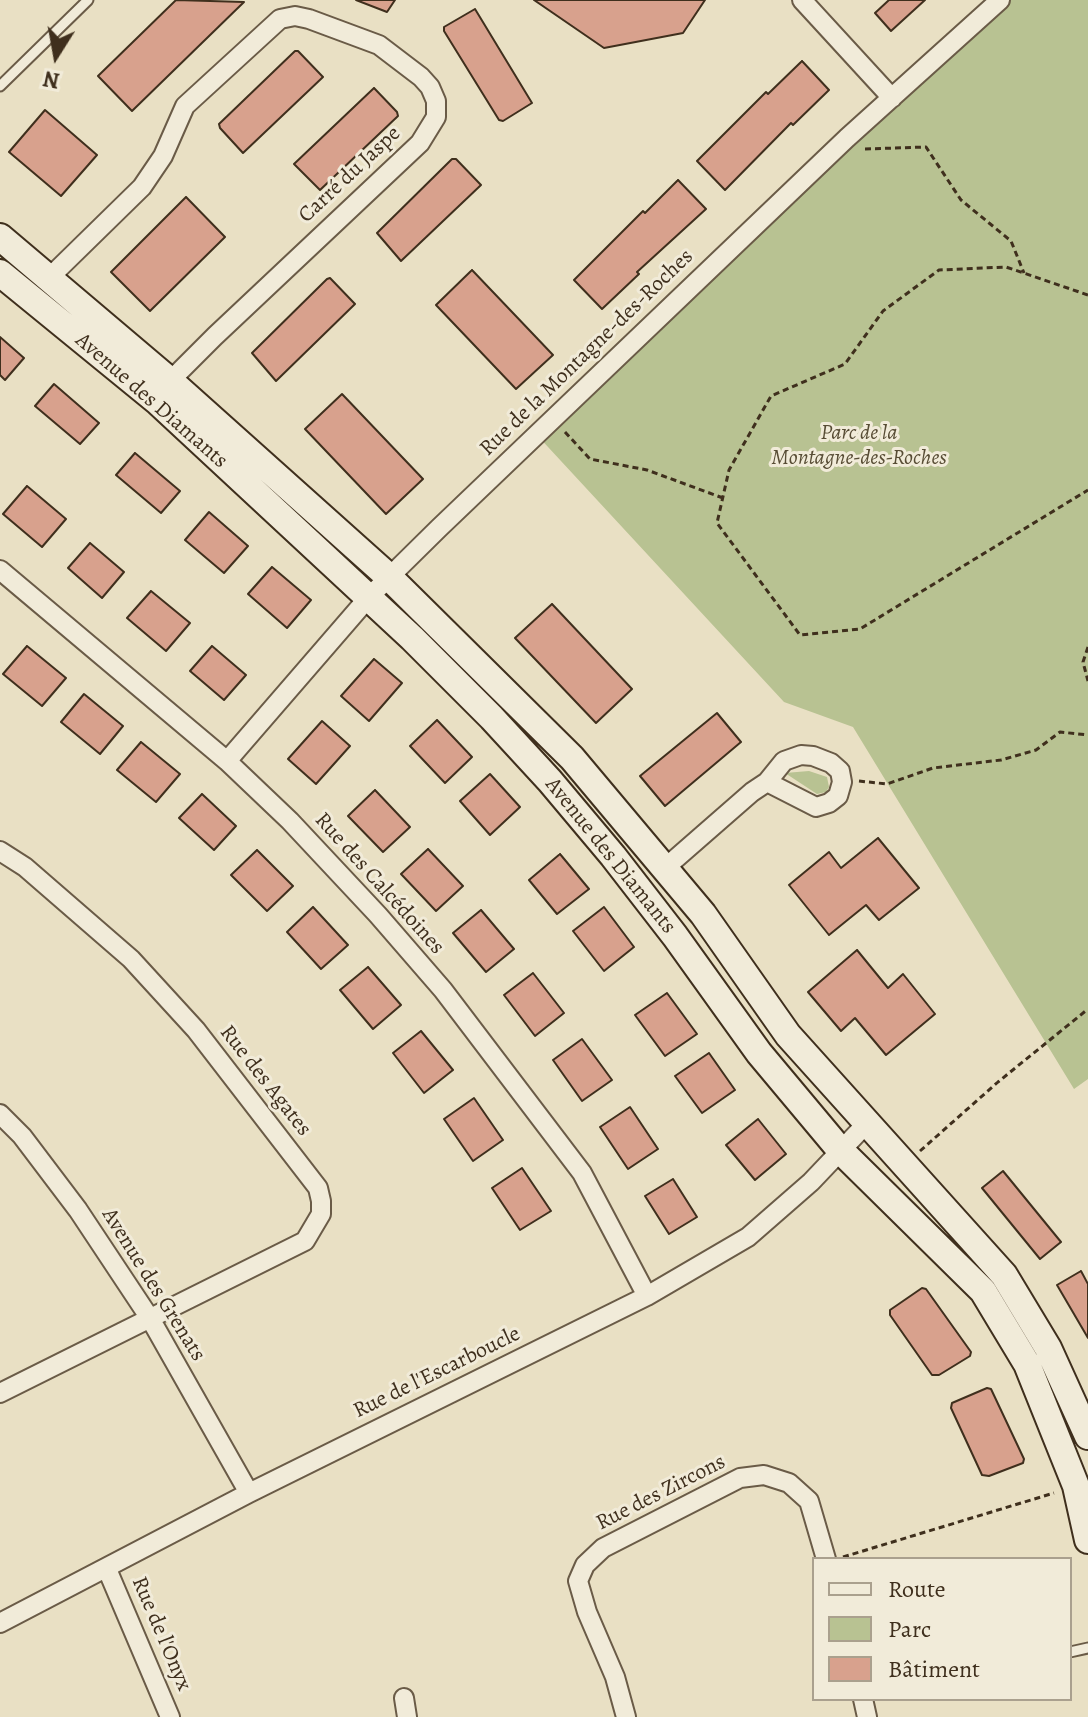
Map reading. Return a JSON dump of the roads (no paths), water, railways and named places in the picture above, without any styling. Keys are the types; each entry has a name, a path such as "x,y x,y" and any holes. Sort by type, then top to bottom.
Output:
{"street":[{"path":"802,0 892,98"},
{"name":"Rue de la Montagne-des-Roches","path":"227,761 389,577 847,138 1000,0"},
{"name":"Carré du Jaspe","path":"49,278 142,187 163,156 185,106 280,19 295,16 309,19 379,45 421,77 436,101 436,117 420,143 170,381"},
{"name":"Avenue des Diamants","path":"0,237 170,381 389,577 572,758 703,914 788,1035 1004,1275 1048,1348 1088,1436"},
{"name":"Avenue des Diamants","path":"0,273 158,402 368,598 492,718 550,781 675,936 759,1053 841,1151 983,1291 1027,1364 1082,1501 1088,1540"},
{"name":"Rue des Calcédoines","path":"0,570 227,761 300,831 443,990 582,1173 647,1296"},
{"path":"665,868 767,782 784,761 801,755 813,756 831,763 840,771 842,782 838,796 816,807 767,782"},
{"name":"Rue des Agates","path":"0,851 25,867 131,959 196,1030 318,1188 321,1214 305,1241 0,1393"},
{"name":"Avenue des Grenats","path":"0,1114 22,1136 78,1210 151,1320 249,1493"},
{"name":"Rue de l'Escarboucle","path":"0,1623 249,1493 647,1296 748,1237 811,1182 867,1123"},
{"name":"Rue des Zircons","path":"626,1717 615,1677 587,1612 578,1581 585,1565 603,1548 740,1478 764,1475 789,1483 809,1501 825,1557"},
{"name":"Rue de l'Onyx","path":"107,1569 170,1717"},
{"path":"404,1698 407,1717"}],"lane":[{"path":"0,86 88,0"}],"park label":[{"name":"Parc de la Montagne-des-Roches","path":"859,446"}]}
